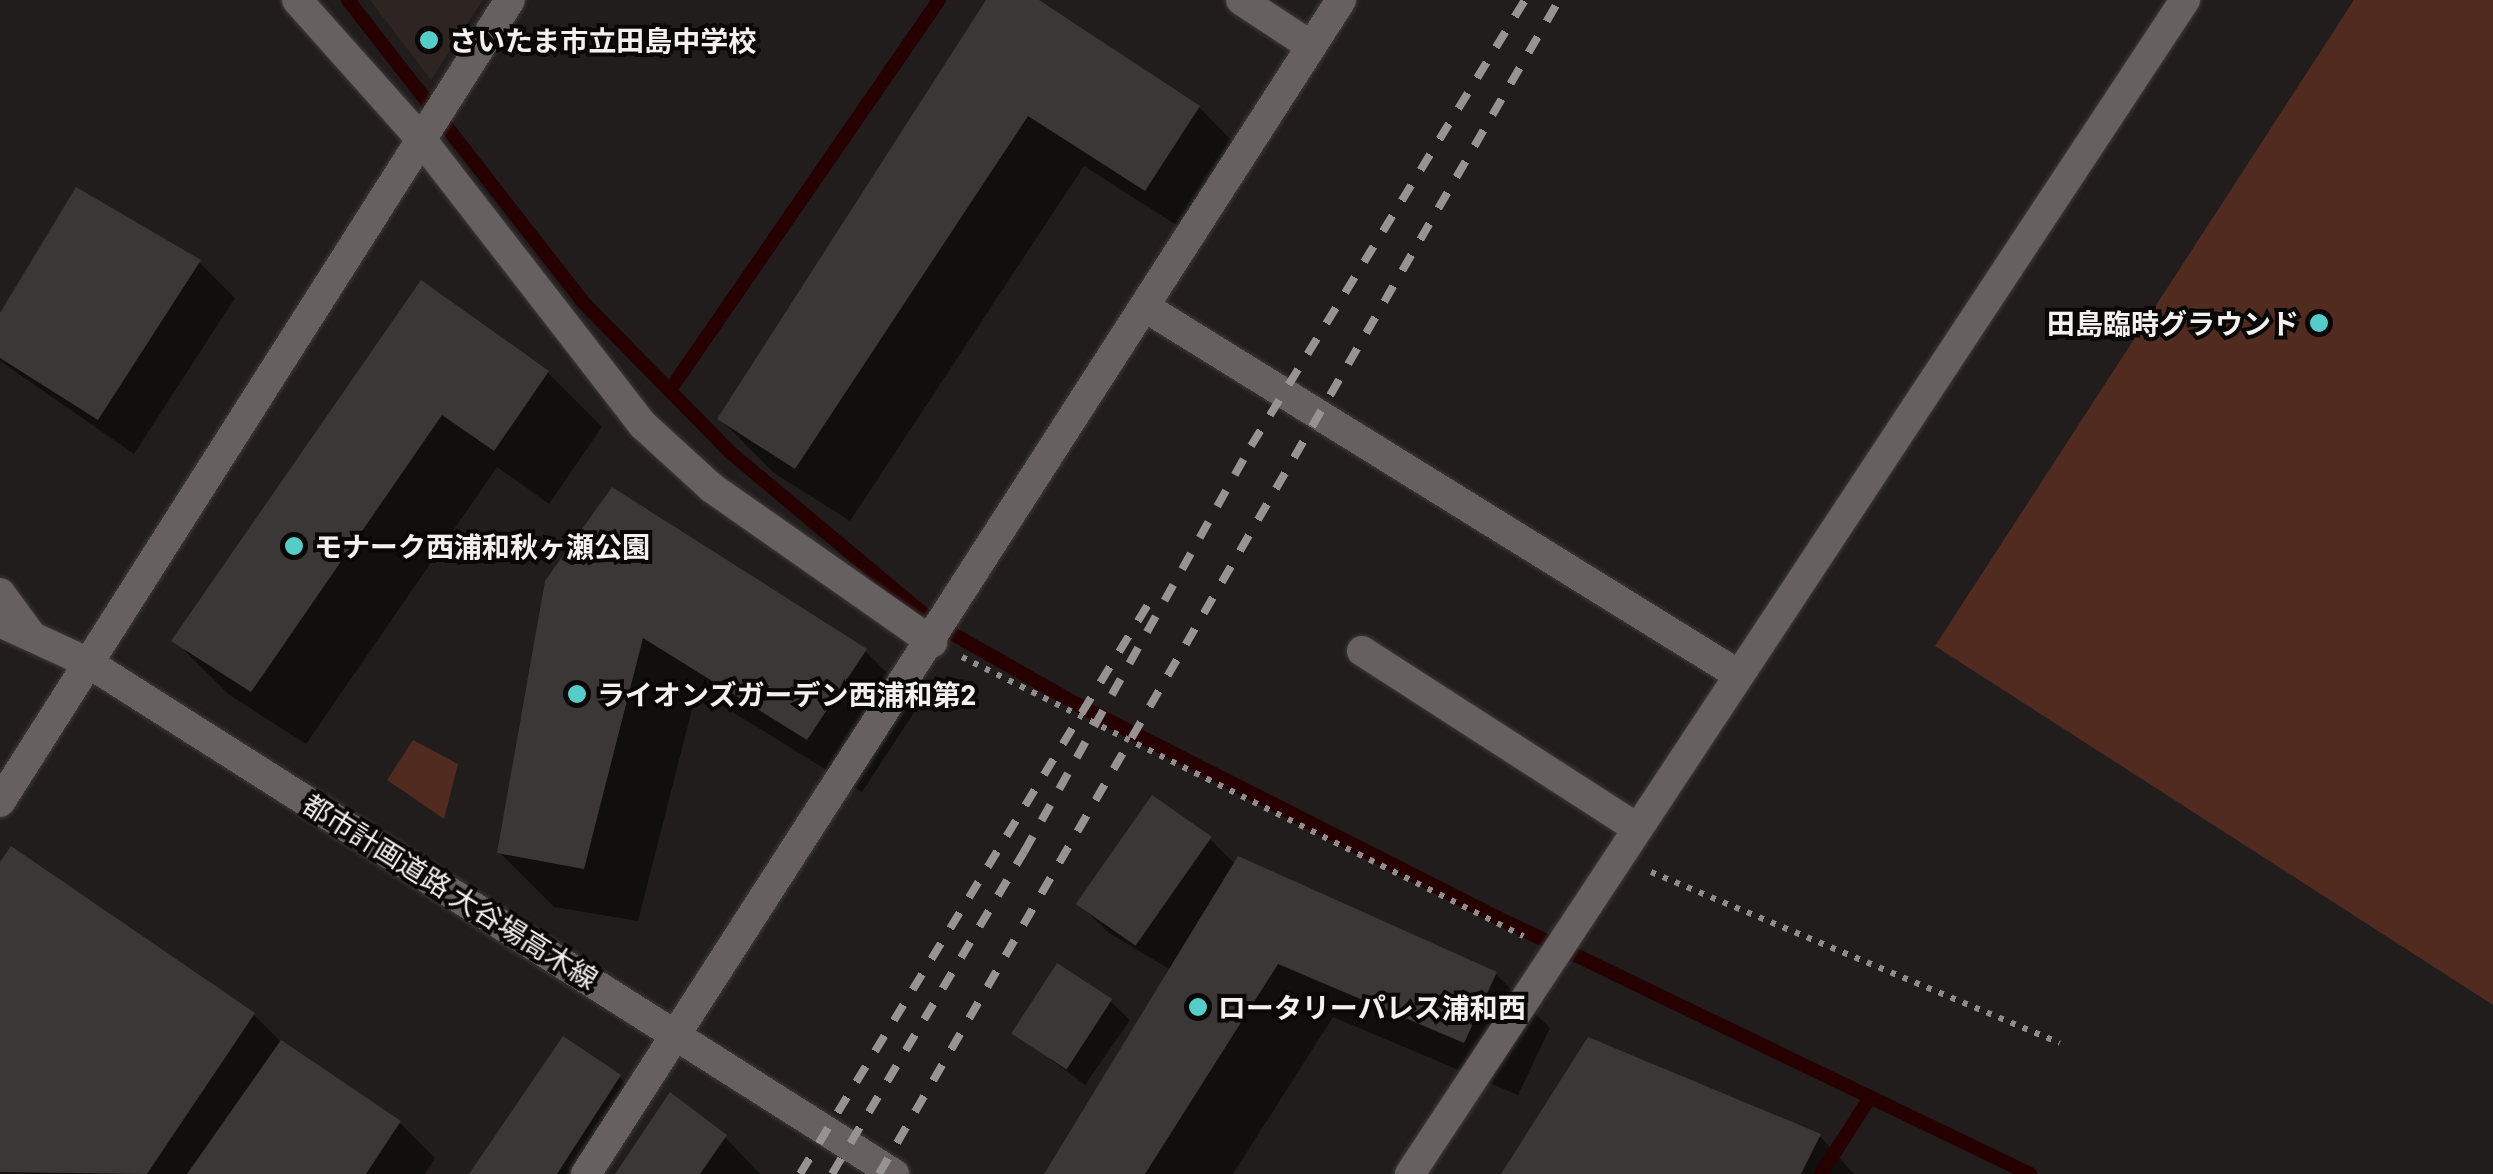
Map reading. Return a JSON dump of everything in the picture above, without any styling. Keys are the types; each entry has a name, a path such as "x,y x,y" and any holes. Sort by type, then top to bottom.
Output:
{"street":[{"path":"297,0 422,138 642,425 712,488 932,642"},
{"path":"0,802 510,0"},
{"path":"1241,0 1311,46"},
{"path":"586,1174 932,642 1341,0"},
{"path":"1410,1174 2185,0"},
{"path":"1145,307 1739,675"},
{"path":"0,593 33,637"},
{"name":"都市計画道路 大谷場高木線","path":"0,622 87,662 677,1031 894,1174"},
{"path":"1362,651 1638,829"}],"path":[{"path":"932,642 1556,952"},
{"path":"1618,858 2060,1043"}],"shaded area":[{"name":"さいたま市立田島中学校","path":"370,0 483,0 431,80"},
{"name":"田島臨時グラウンド","path":"2354,0 2493,0 2493,1005 1935,646"},
{"path":"413,740 458,764 444,819 387,780"}],"building":[{"path":"986,0 1039,0 1200,106 1145,191 1028,116 795,469 717,419"},
{"path":"76,187 201,260 98,420 0,358 0,313"},
{"name":"モナーク西浦和秋ヶ瀬公園","path":"421,280 549,371 494,451 442,415 251,692 171,641"},
{"name":"ライオンズガーデン西浦和第2","path":"612,487 867,649 807,740 643,638 584,869 497,853 545,581"},
{"path":"1152,795 1212,837 1136,946 1076,904"},
{"path":"11,846 255,1013 147,1174 0,1172 0,862"},
{"name":"ロータリーパレス浦和西","path":"1238,856 1497,972 1464,1043 1278,964 1145,1174 1044,1174"},
{"path":"1057,963 1112,999 1067,1069 1011,1033"},
{"path":"563,1036 621,1075 557,1174 469,1174"},
{"path":"1588,1037 1821,1134 1801,1174 1501,1174"},
{"path":"281,1040 401,1121 366,1174 187,1174"},
{"path":"670,1092 727,1135 700,1174 615,1174"}],"waterway":[{"path":"348,0 582,301 731,453 937,625 1080,706 1486,912 2030,1174"},
{"path":"670,390 939,0"},
{"path":"1821,1174 1869,1099"}],"railway":[{"path":"832,1174 1024,852 1251,446 1525,0"},
{"path":"879,1174 1559,0"},
{"path":"800,1174 1152,598"}],"place":[{"name":"さいたま市立田島中学校","path":"429,40"},
{"name":"田島臨時グラウンド","path":"2319,323"},
{"name":"モナーク西浦和秋ヶ瀬公園","path":"294,546"},
{"name":"ライオンズガーデン西浦和第2","path":"577,694"},
{"name":"ロータリーパレス浦和西","path":"1198,1007"}]}
